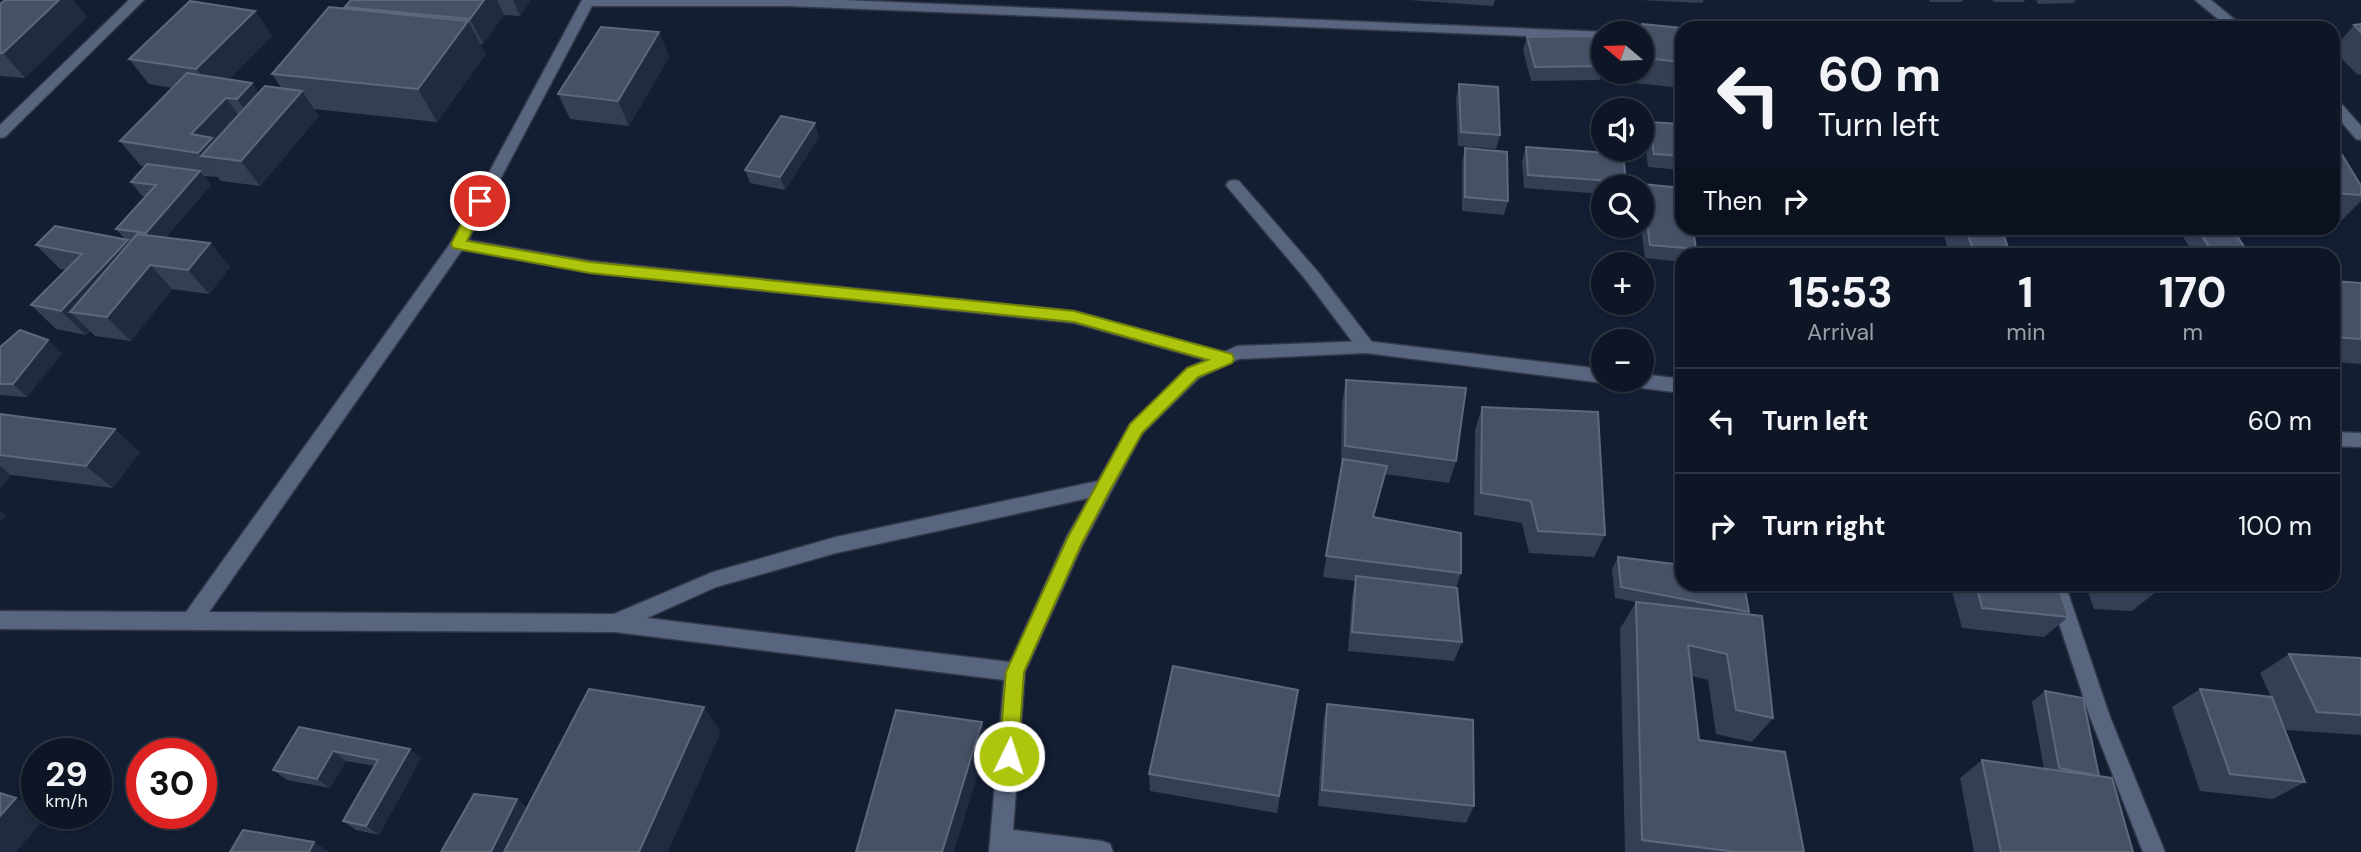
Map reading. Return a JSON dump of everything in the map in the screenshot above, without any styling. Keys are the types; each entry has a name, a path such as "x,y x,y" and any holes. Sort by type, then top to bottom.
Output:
{"street":[{"path":"0,133 56,82 137,0"},
{"path":"2202,0 2229,21"},
{"path":"192,620 458,244 588,1 789,2 1591,35"},
{"path":"2340,111 2361,135"},
{"path":"1234,185 1312,276 1366,347"},
{"path":"458,244 590,267 1074,317 1226,359"},
{"path":"1102,852 1001,846 1015,672 1074,542 1136,429 1193,373 1237,353 1366,347 1591,375"},
{"path":"1654,383 1675,385"},
{"path":"2340,439 2361,440"},
{"path":"615,623 713,580 836,545 1104,487"},
{"path":"2057,591 2100,717 2154,852"},
{"path":"0,620 615,623 1015,672"}],"building":[{"path":"5,0 59,0 0,53 0,4"},
{"path":"351,0 484,0 470,19 345,7"},
{"path":"190,1 255,11 196,69 129,59"},
{"path":"329,7 468,21 418,89 272,74"},
{"path":"1654,25 1675,27 1675,61 1654,59"},
{"path":"601,27 659,32 618,101 558,94"},
{"path":"1591,36 1591,66 1535,67 1527,37"},
{"path":"187,73 252,83 237,99 226,98 191,134 212,138 198,153 120,141"},
{"path":"1459,84 1498,87 1500,135 1461,132"},
{"path":"265,86 302,91 241,161 201,156"},
{"path":"781,116 815,123 780,177 745,170"},
{"path":"1654,122 1675,124 1675,156 1654,154"},
{"path":"1526,147 1591,152 1591,161 1624,161 1625,175 1591,175 1591,180 1528,175"},
{"path":"1465,148 1507,152 1508,201 1465,197"},
{"path":"2340,152 2361,186 2361,195 2340,194"},
{"path":"147,164 200,171 146,233 116,229 156,185 131,182"},
{"path":"1654,185 1675,187 1675,235 1694,235 1696,248 1650,245 1649,238 1654,238"},
{"path":"55,226 128,240 61,311 31,305 82,254 36,245"},
{"path":"137,234 210,243 188,270 150,265 107,317 70,312"},
{"path":"1968,235 2004,235 2008,248 1972,248"},
{"path":"2202,235 2236,235 2245,248 2210,248"},
{"path":"2340,282 2361,283 2361,339 2340,338"},
{"path":"20,330 48,340 13,384 0,384 0,347"},
{"path":"1346,380 1466,388 1456,461 1345,446"},
{"path":"1482,407 1598,412 1605,535 1538,531 1531,501 1481,493"},
{"path":"0,414 115,429 86,466 0,455"},
{"path":"1343,459 1387,466 1373,517 1461,533 1461,573 1326,556"},
{"path":"1618,557 1675,564 1675,591 1745,591 1749,612 1621,587"},
{"path":"1356,576 1457,588 1462,642 1352,632"},
{"path":"1978,591 2060,591 2068,617 1982,608"},
{"path":"1636,602 1762,616 1773,718 1736,710 1727,654 1688,645 1699,740 1785,752 1804,852 1736,852 1642,840"},
{"path":"2289,654 2361,658 2361,715 2317,712"},
{"path":"1173,666 1298,690 1279,796 1149,774"},
{"path":"589,689 704,707 639,852 504,852"},
{"path":"2200,689 2272,697 2305,782 2230,774"},
{"path":"2045,691 2083,698 2099,776 2059,768"},
{"path":"1327,704 1473,720 1474,806 1322,790"},
{"path":"896,710 982,722 942,852 856,852"},
{"path":"299,727 410,749 366,826 343,821 378,760 333,751 317,779 273,770"},
{"path":"1982,760 2112,778 2133,852 2001,852"},
{"path":"0,793 16,798 0,816"},
{"path":"474,794 517,799 491,852 441,852"},
{"path":"243,830 314,842 309,852 230,852"}],"route":[{"path":"480,201 458,244 590,267 1074,317 1226,359 1193,373 1136,429 1104,487 1074,542 1015,672 1009,756"}]}
